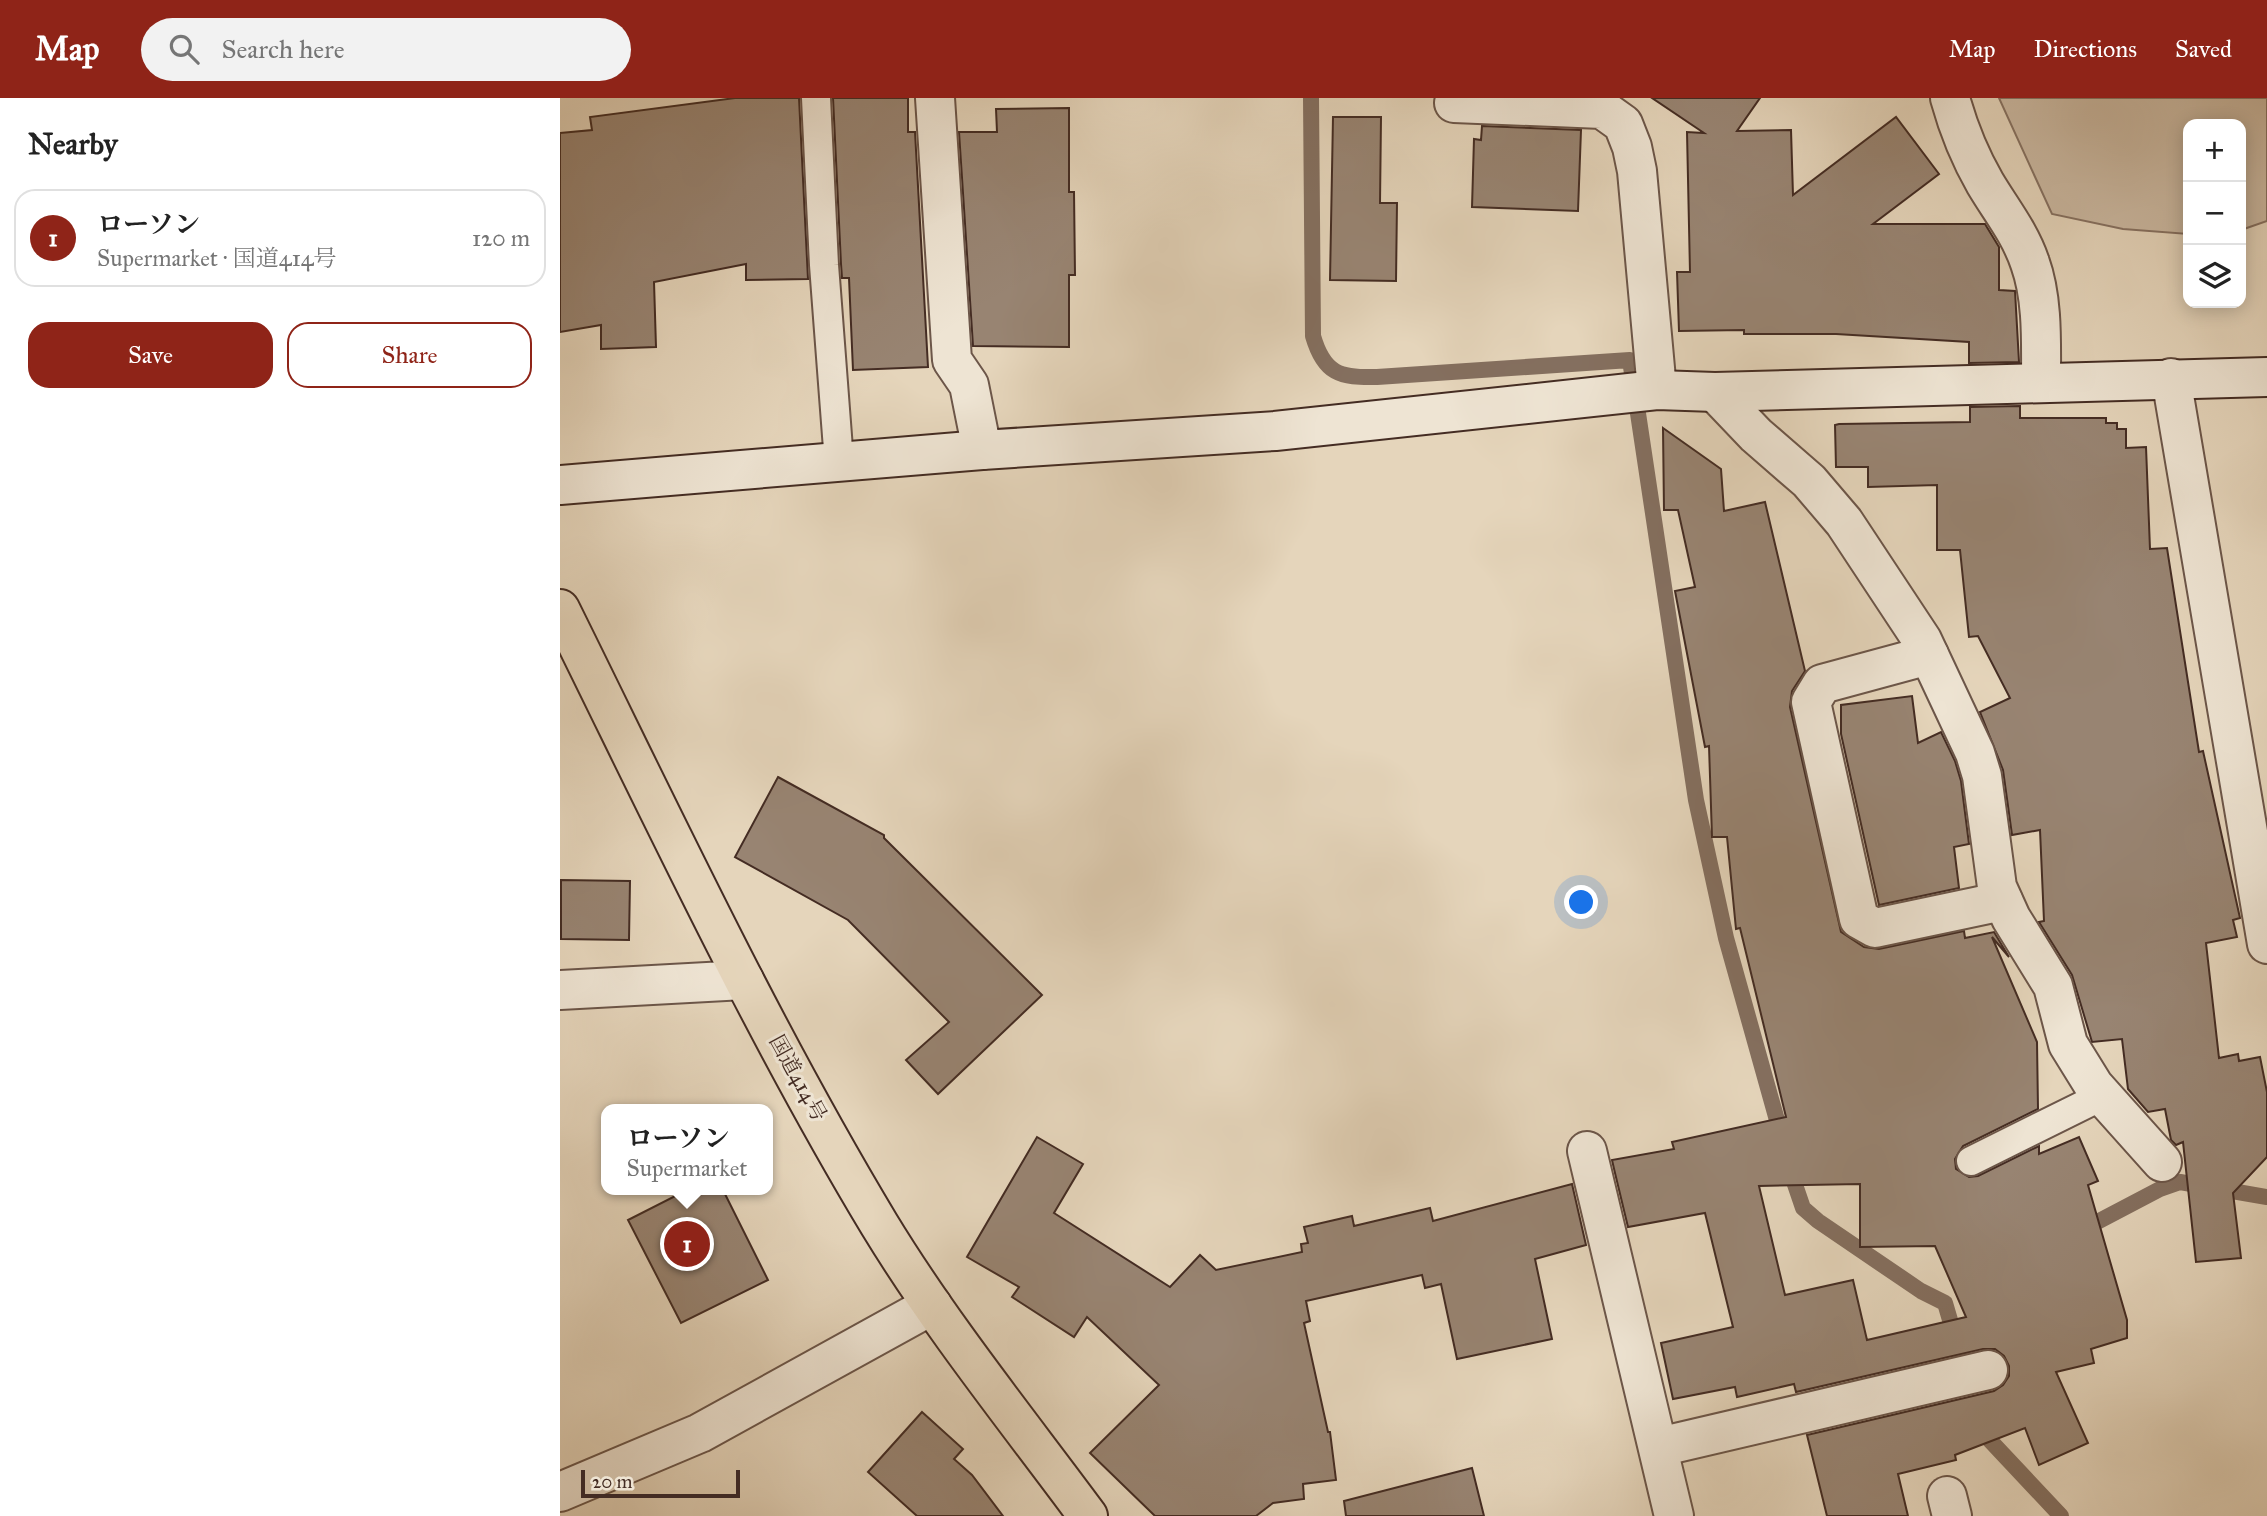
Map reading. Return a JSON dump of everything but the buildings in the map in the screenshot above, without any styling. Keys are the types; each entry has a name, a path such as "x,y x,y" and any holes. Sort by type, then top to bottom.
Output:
{"highway":[{"name":"国道414号","path":"560,609 744,980 879,1223 932,1306 1088,1516"}],"street":[{"path":"935,98 952,360 969,384 982,450"},
{"path":"1951,98 1966,146 1986,185 2009,216 2031,264 2041,335 2041,381"},
{"path":"1454,103 1602,108 1623,124 1637,171 1657,390"},
{"path":"560,485 982,450 1275,431 1657,390 1715,392 2041,381 2267,377"},
{"path":"2171,378 2267,944"},
{"path":"1715,392 1756,435 1809,481 1844,522 1929,655 1975,753 1982,776 1997,887 2053,986 2068,1044 2102,1096 2162,1162"},
{"path":"1929,655 1822,684 1811,702 1859,919 1875,928 2003,901"},
{"path":"560,990 744,980"},
{"path":"1587,1151 1674,1516"},
{"path":"560,1492 700,1433 932,1306"},
{"path":"1659,1447 1974,1373"}],"lane":[{"path":"817,98 824,265 839,462"},
{"path":"1971,1161 2102,1096"}],"shaded area":[{"path":"1999,98 2267,98 2267,221 2246,228 2246,119 2183,119 2183,234 2123,229 2052,214"}],"waterway":[{"path":"1311,98 1313,336 1317,349 1328,366 1343,374 1377,377 1630,360 1696,800 1726,938 1782,1138"},
{"path":"1789,1167 1803,1208 1921,1291 1945,1303 1967,1378"},
{"path":"2080,1231 2160,1189 2180,1182 2267,1197"},
{"path":"1980,1423 1984,1434 2061,1516"}],"place":[{"name":"ローソン","path":"687,1244"}]}
